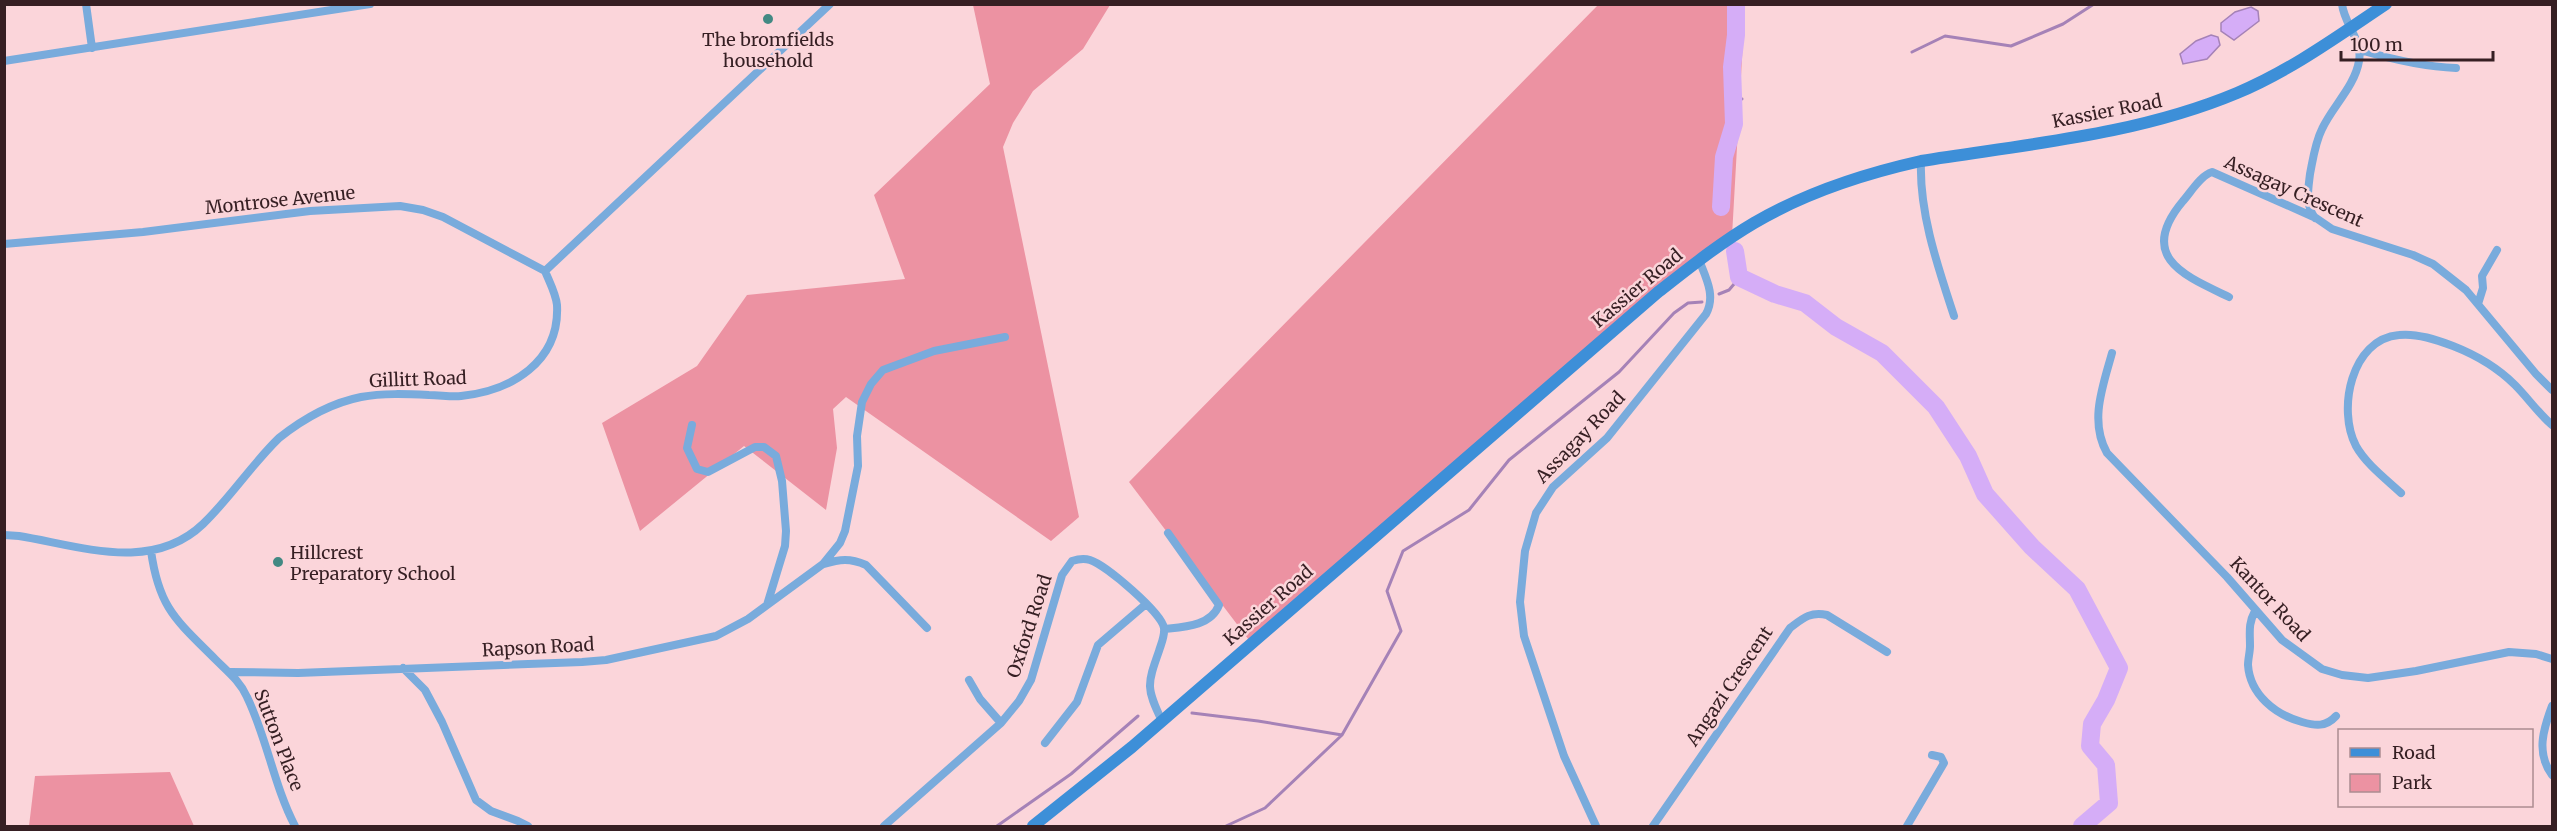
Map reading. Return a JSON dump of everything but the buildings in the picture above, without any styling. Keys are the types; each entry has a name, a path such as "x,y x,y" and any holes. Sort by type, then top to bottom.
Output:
{"main road":[{"name":"Kassier Road","path":"1033,826 1162,721 1639,308 1699,260 1756,221 1852,179 1921,161 2112,130 2193,110 2263,81 2386,4"}],"street":[{"path":"86,4 92,48"},
{"path":"4,61 370,4"},
{"path":"545,271 830,4"},
{"path":"2316,218 2310,210 2308,200 2315,149 2321,130 2352,78 2359,61 2360,50 2349,28 2342,4"},
{"path":"2360,50 2383,57 2436,67 2456,68"},
{"path":"1921,161 1920,183 1934,251 1954,316"},
{"name":"Assagay Crescent","path":"2229,297 2184,275 2172,263 2165,245 2172,216 2207,174 2219,173 2316,218 2346,235 2403,252 2433,264 2456,281 2478,304 2536,374 2553,390"},
{"name":"Montrose Avenue","path":"4,244 143,232 310,212 400,206 444,217 545,271"},
{"path":"2478,304 2483,288 2482,276 2497,250"},
{"name":"Assagay Road","path":"1596,826 1564,756 1524,636 1520,602 1525,551 1536,513 1553,487 1607,438 1707,314 1711,298 1699,260"},
{"name":"Gillitt Road","path":"4,536 19,536 112,553 151,551 176,542 203,524 279,438 292,428 332,406 355,398 384,395 467,395 484,392 524,376 538,362 550,343 556,318 556,303 545,271"},
{"path":"2401,493 2357,448 2347,419 2348,397 2357,369 2367,352 2380,340 2400,334 2418,336 2467,352 2500,371 2553,425"},
{"name":"Rapson Road","path":"231,672 298,673 606,660 716,636 739,625 823,564 840,543 845,531 858,466 856,436 862,402 871,384 883,370 934,351 1005,337"},
{"name":"Kantor Road","path":"2112,353 2098,410 2098,432 2103,446 2144,492 2227,577 2255,611 2298,653 2322,669 2342,675 2368,678 2508,652 2536,654 2553,659"},
{"path":"692,425 687,448 697,469 708,472 755,447 764,447 776,456 782,481 786,531 784,546 766,605"},
{"path":"1162,721 1150,697 1149,689 1165,629 1202,623 1216,612 1219,605 1168,533"},
{"name":"Sutton Place","path":"151,551 157,586 165,604 186,629 231,672 247,696 295,826"},
{"name":"Rapson Road","path":"823,564 840,559 852,559 866,565 927,628"},
{"name":"Oxford Road","path":"884,826 1001,723 1019,701 1031,680 1058,589 1068,564 1078,559 1096,563 1159,616 1165,629"},
{"path":"1045,743 1077,702 1098,645 1146,604"},
{"path":"2255,611 2248,626 2248,665 2255,687 2268,705 2283,715 2316,725 2329,723 2336,716"},
{"name":"Angazi Crescent","path":"1653,826 1784,634 1799,622 1813,613 1827,615 1887,652"},
{"path":"403,668 425,690 442,722 476,800 491,812 518,820 528,826"},
{"path":"969,680 980,699 1001,723"},
{"path":"2553,706 2541,742 2544,762 2553,775"},
{"path":"1907,826 1944,763 1941,757 1932,755"}],"green space":[{"path":"973,5 1110,5 1083,49 1033,91 1013,123 1003,147 1079,517 1051,541 846,397 833,409 837,448 826,510 744,446 640,531 602,423 697,366 747,295 905,279 874,195 990,84"},
{"path":"1598,5 1745,5 1732,236 1252,644 1129,482"},
{"path":"170,772 194,826 29,826 35,776"}],"shaded area":[{"path":"2251,7 2258,11 2259,21 2234,40 2221,31 2221,23 2235,12"},
{"path":"2211,35 2218,37 2220,45 2207,59 2183,64 2180,54 2196,41"}],"waterway":[{"path":"1721,207 1724,157 1734,124 1732,67 1736,35 1736,4"},
{"path":"1912,52 1945,36 2011,46 2063,24 2094,4"},
{"path":"1732,100 1742,99"},
{"path":"1735,251 1739,277 1775,294 1805,303 1836,327 1882,353 1936,407 1968,456 1985,494 2032,547 2077,589 2119,668 2106,700 2092,724 2090,746 2106,765 2109,803 2082,826"},
{"path":"1719,294 1729,290 1740,277"},
{"path":"1226,826 1265,808 1342,735 1401,631 1387,591 1403,551 1469,510 1509,460 1619,372 1674,313 1688,303 1702,302"},
{"path":"1192,713 1342,735"},
{"path":"997,826 1071,774 1138,716"}],"place":[{"name":"The bromfields household","path":"768,19"},
{"name":"Hillcrest Preparatory School","path":"278,562"}]}
